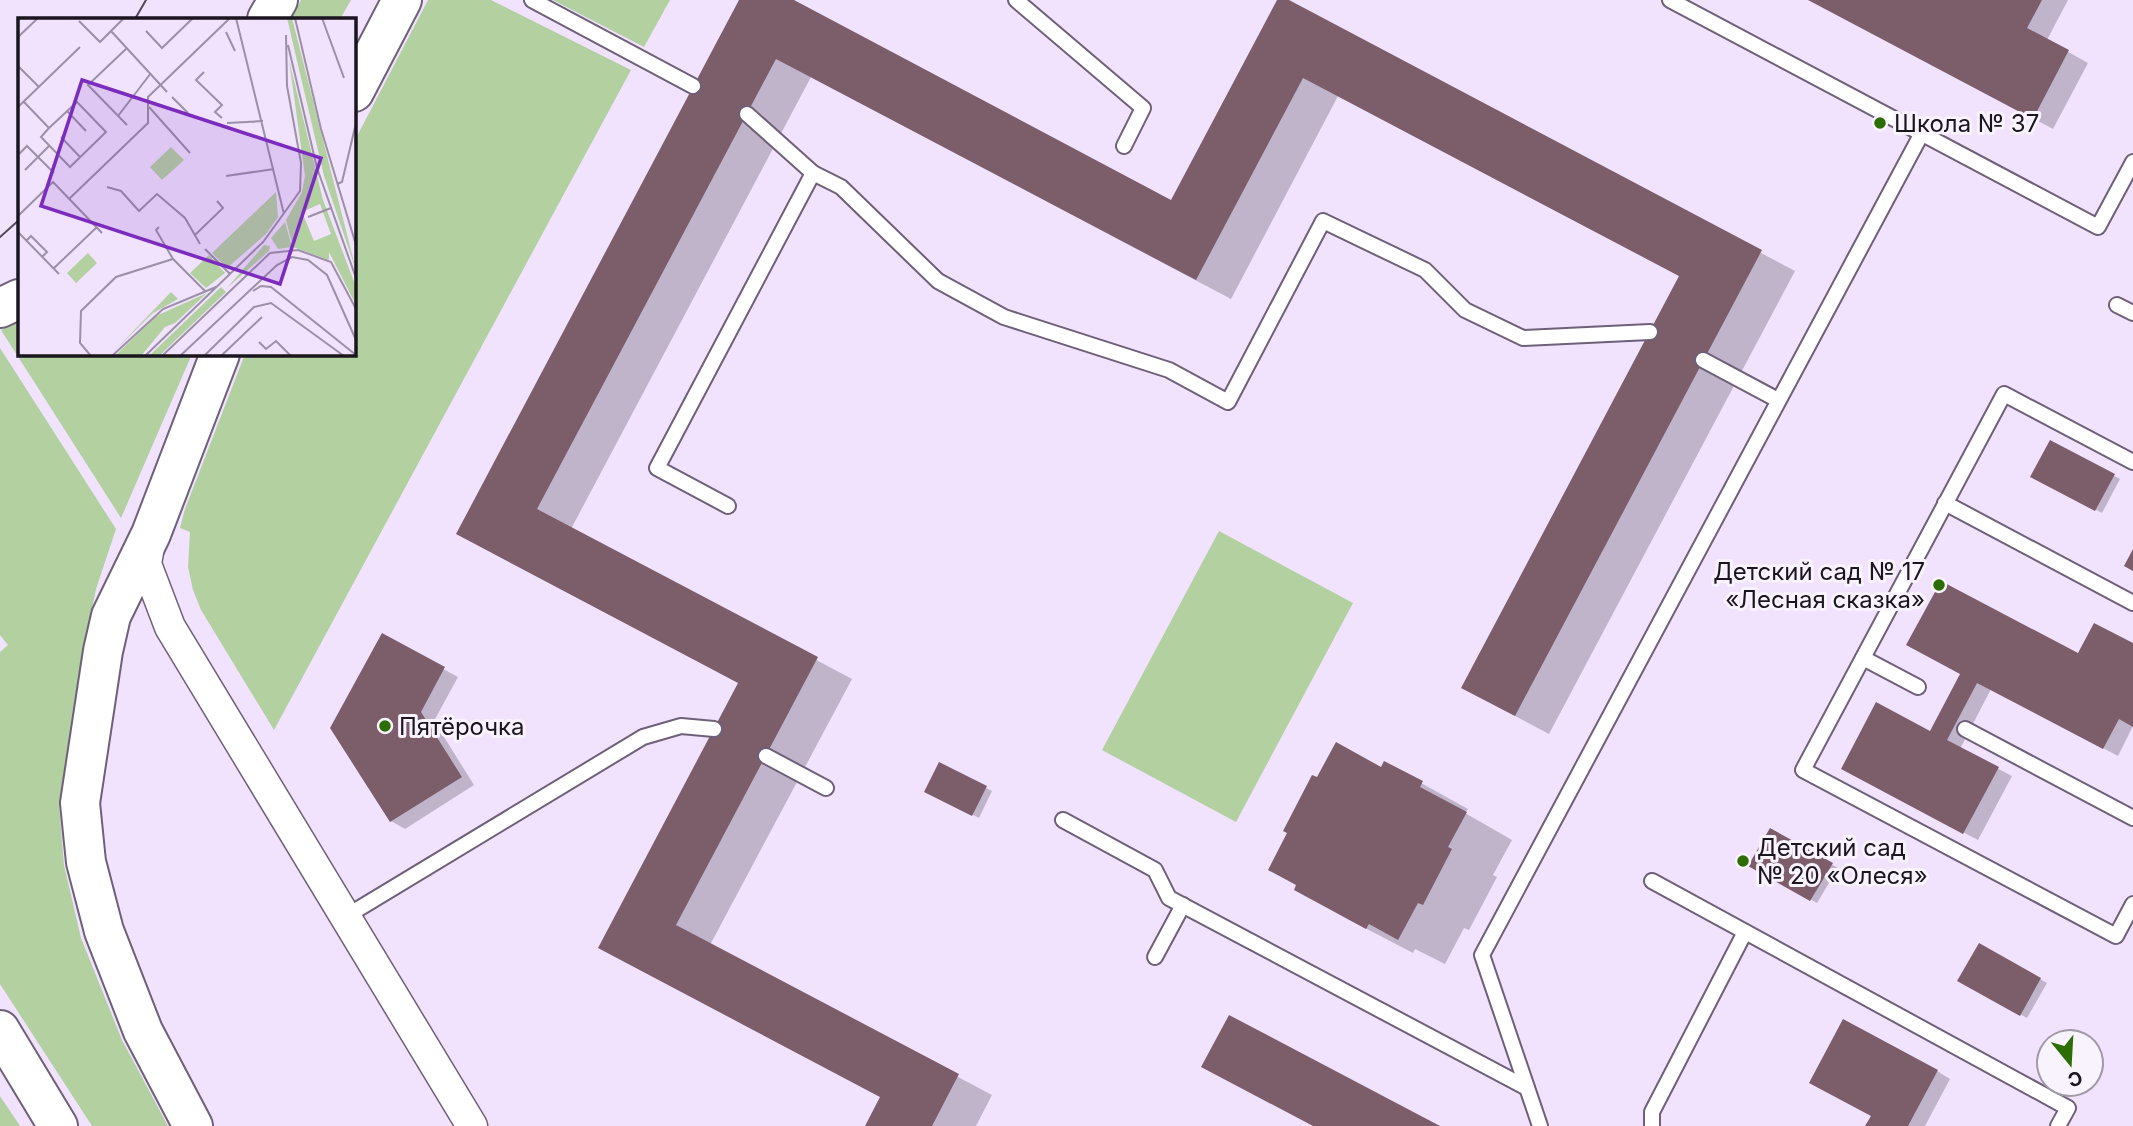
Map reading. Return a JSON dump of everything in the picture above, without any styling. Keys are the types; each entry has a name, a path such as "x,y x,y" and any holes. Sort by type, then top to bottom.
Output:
{"main road":[{"path":"268,18 278,0"},
{"path":"355,90 401,0"},
{"path":"0,308 18,299"},
{"path":"193,1126 143,1031 104,931 86,862 80,803 103,651 111,616 151,534 220,355"},
{"path":"0,1030 58,1126"}],"street":[{"path":"151,534 146,564 170,627 472,1126"}],"lane":[{"path":"532,0 694,86"},
{"path":"1016,0 1143,108 1124,146"},
{"path":"1670,0 2098,227 2133,162"},
{"path":"747,114 813,173 841,187 938,281 1004,317 1168,370 1228,402 1324,221 1425,270 1465,310 1523,338 1650,332"},
{"path":"1540,1126 1482,956 1922,133"},
{"path":"728,506 657,468 813,173"},
{"path":"2117,305 2133,313"},
{"path":"1703,360 1778,400"},
{"path":"2133,462 2004,394 1803,771 2116,936 2133,904"},
{"path":"1945,503 2133,603"},
{"path":"1863,658 1918,687"},
{"path":"345,917 643,737 681,726 714,729"},
{"path":"1965,729 2133,818"},
{"path":"766,756 826,788"},
{"path":"1063,820 1155,870 1169,898 1527,1088"},
{"path":"1652,881 2068,1108 2058,1126"},
{"path":"1156,957 1183,905"},
{"path":"1652,1126 1651,1112 1745,932"}],"green space":[{"path":"301,0 351,0 341,18 292,18"},
{"path":"428,0 491,0 631,70 274,730 201,610 188,567 190,532 180,528 245,355 355,355 355,140"},
{"path":"553,0 670,0 644,47"},
{"path":"18,322 18,355 192,355 121,518 1,330"},
{"path":"0,348 116,529 96,589 59,804 64,865 81,938 122,1040 168,1126 92,1126 0,984 0,652 8,645 0,635"},
{"path":"1219,531 1353,603 1236,822 1102,750"},
{"path":"0,1096 20,1126 0,1126"}],"building":[{"path":"739,0 794,0 1171,200 1277,0 1289,0 1762,250 1515,716 1461,688 1679,276 1303,78 1196,280 776,59 537,509 818,657 676,925 959,1074 932,1126 865,1126 880,1097 598,948 738,683 456,534"},
{"path":"1808,0 2042,0 2027,28 2069,50 2033,119"},
{"path":"2050,440 2115,474 2095,511 2030,477"},
{"path":"2133,549 2133,571 2124,566"},
{"path":"1941,581 2078,653 2094,623 2133,643 2133,727 2119,719 2103,749 1977,683 1947,740 1999,767 1963,834 1841,769 1876,702 1930,731 1960,674 1906,645"},
{"path":"382,633 445,667 421,712 462,777 390,822 330,728"},
{"path":"1336,742 1381,767 1384,761 1423,781 1420,787 1467,812 1448,847 1452,849 1423,905 1418,903 1398,940 1369,924 1366,929 1294,890 1296,885 1268,870 1287,833 1283,831 1312,775 1317,777"},
{"path":"939,762 987,786 972,816 924,792"},
{"path":"1770,828 1833,863 1810,901 1748,866"},
{"path":"1979,943 2041,978 2020,1016 1957,981"},
{"path":"1229,1015 1440,1126 1313,1126 1201,1067"},
{"path":"1843,1019 1938,1070 1908,1126 1865,1126 1871,1116 1809,1083"}],"tram line":[{"path":"136,18 146,0"},
{"path":"0,237 18,221"}],"place":[{"name":"Школа № 37","path":"1880,123"},
{"name":"Детский сад № 17 «Лесная сказка»","path":"1939,585"},
{"name":"Пятёрочка","path":"385,726"},
{"name":"Детский сад № 20 «Олеся»","path":"1743,861"}]}
